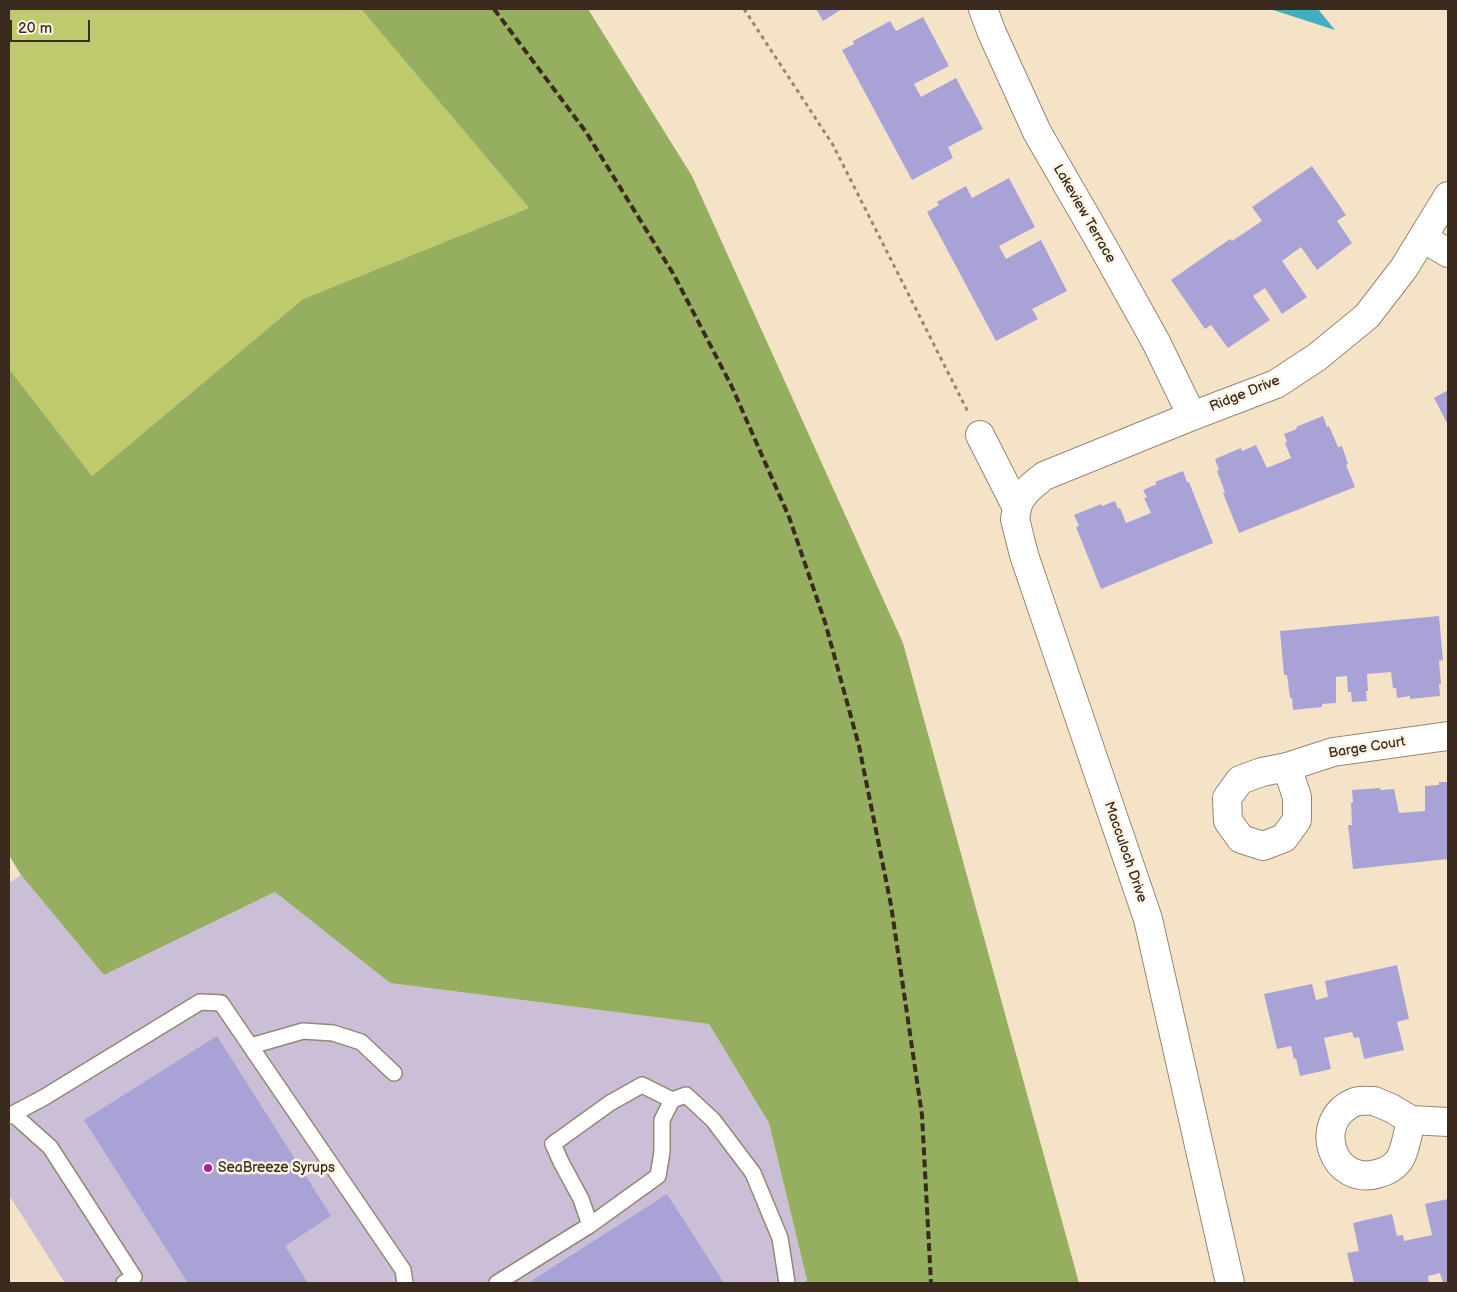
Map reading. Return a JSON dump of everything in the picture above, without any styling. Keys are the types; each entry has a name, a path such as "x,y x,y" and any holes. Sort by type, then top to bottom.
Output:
{"street":[{"name":"Lakeview Terrace","path":"983,9 1037,132 1156,342 1192,416"},
{"name":"Ridge Drive","path":"1017,508 1018,502 1029,488 1044,476 1276,384 1317,357 1367,316 1404,268 1448,196"},
{"path":"1422,238 1448,254"},
{"name":"Macculoch Drive","path":"980,434 1017,508 1015,520 1024,555 1148,919 1230,1283"},
{"name":"Barge Court","path":"1287,767 1333,752 1448,736"},
{"path":"1411,1120 1448,1122"}],"lane":[{"path":"124,1283 134,1277 50,1147 11,1115 43,1098 200,1002 221,1002 402,1270 405,1283"},
{"path":"251,1046 303,1032 333,1033 361,1042 394,1073"},
{"path":"590,1225 582,1199 553,1144 610,1103 642,1084 672,1100"},
{"path":"496,1283 590,1225 658,1176 662,1152 662,1120 672,1100 686,1095 713,1120 754,1173 780,1238 787,1282"}],"path":[{"path":"744,9 833,145 980,434"}],"shaded area":[{"path":"21,875 104,975 275,892 390,983 709,1024 769,1123 807,1280 805,1283 65,1283 9,1195 9,883"}],"green space":[{"path":"9,9 361,9 529,208 303,299 92,476 9,369"},
{"path":"361,9 588,9 692,176 903,643 1079,1283 805,1283 807,1280 769,1123 709,1024 390,983 275,892 104,975 21,875 9,855 9,369 92,476 303,299 529,208"}],"water":[{"path":"1270,9 1318,9 1335,30"}],"building":[{"path":"816,9 842,9 823,21"},
{"path":"923,17 949,66 914,84 921,97 956,78 983,129 948,147 953,158 912,180 842,50 854,44 853,41 890,21 896,31"},
{"path":"1312,166 1346,215 1337,221 1352,243 1317,270 1301,247 1282,261 1307,297 1282,314 1265,288 1253,296 1270,320 1228,348 1211,325 1205,329 1171,280 1230,239 1232,241 1262,221 1252,207"},
{"path":"1009,178 1035,227 999,246 1006,259 1041,240 1067,291 1032,309 1038,319 996,341 927,212 939,205 937,202 966,186 972,198"},
{"path":"1448,390 1448,425 1434,398"},
{"path":"1323,416 1338,447 1342,446 1348,464 1346,465 1355,487 1239,533 1223,493 1225,492 1217,471 1219,470 1215,459 1241,448 1242,451 1256,445 1267,468 1291,458 1285,443 1287,442 1284,434"},
{"path":"1183,471 1213,543 1101,589 1076,527 1079,526 1074,515 1101,504 1102,506 1115,501 1126,523 1151,513 1144,498 1147,497 1143,490 1157,484 1155,482"},
{"path":"1439,616 1443,660 1439,661 1440,696 1410,699 1410,696 1397,698 1396,688 1393,688 1391,672 1367,674 1367,701 1352,702 1351,692 1348,692 1347,676 1336,677 1336,703 1322,704 1322,707 1293,710 1287,675 1284,675 1280,631"},
{"path":"1439,782 1448,782 1448,859 1353,869 1348,825 1352,825 1352,790 1394,789 1399,813 1425,811 1425,786 1439,785"},
{"path":"1397,965 1409,1019 1397,1022 1404,1050 1364,1059 1359,1037 1354,1038 1352,1032 1324,1038 1331,1069 1300,1076 1291,1046 1277,1049 1264,994 1312,984 1316,1000 1328,997 1325,981"},
{"name":"SeaBreeze Syrups","path":"217,1036 331,1216 285,1246 308,1283 188,1283 84,1120"},
{"path":"667,1194 724,1283 528,1283"},
{"path":"1448,1199 1448,1283 1443,1283 1440,1273 1428,1276 1429,1283 1354,1283 1347,1253 1359,1251 1353,1223 1392,1214 1397,1236 1403,1235 1404,1241 1432,1235 1425,1204"}],"railway":[{"path":"494,9 586,132 674,275 732,387 789,517 825,622 859,746 891,905 922,1115 931,1283"}],"place":[{"name":"SeaBreeze Syrups","path":"208,1168"}]}
